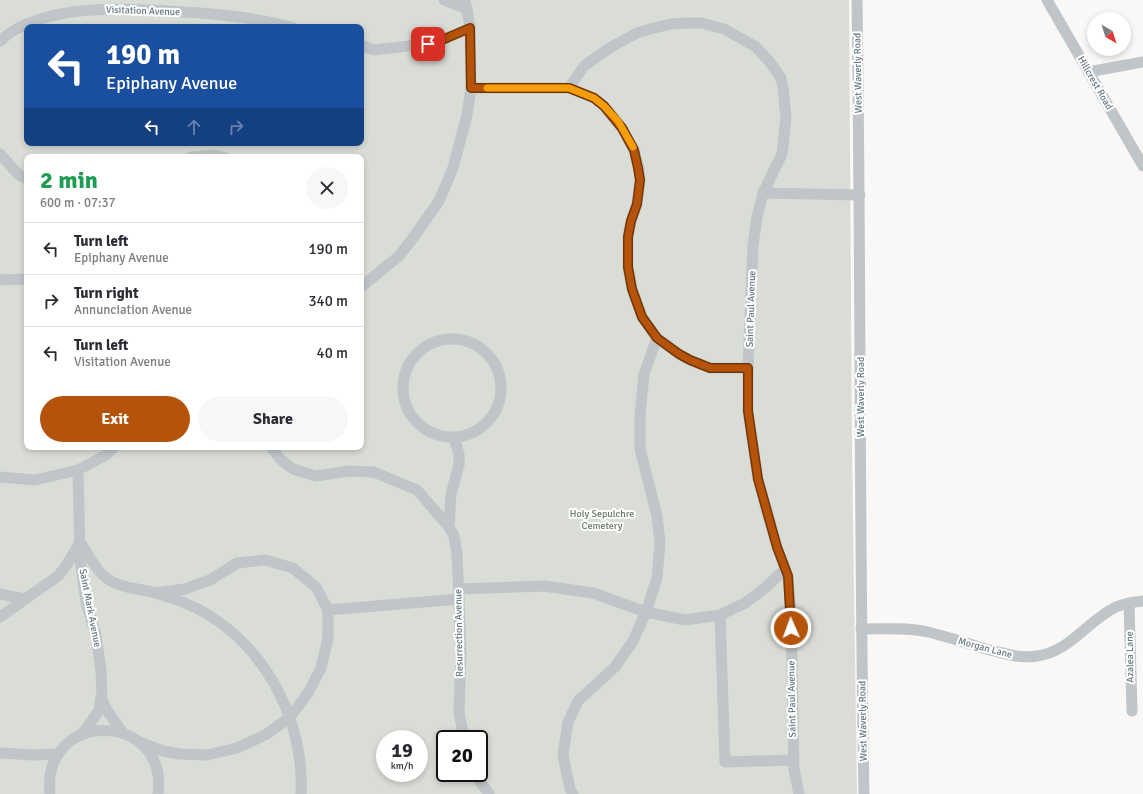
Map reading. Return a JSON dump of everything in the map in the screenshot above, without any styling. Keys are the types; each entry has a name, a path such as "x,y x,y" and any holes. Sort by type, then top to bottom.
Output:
{"street":[{"path":"364,285 399,256 413,238 439,201 453,168 467,115 471,88 470,28 466,5 444,0"},
{"name":"West Waverly Road","path":"857,0 860,195 861,629 864,794"},
{"name":"Hillcrest Road","path":"1047,0 1143,166"},
{"name":"Visitation Avenue","path":"26,24 56,14 114,8 236,16 277,24"},
{"name":"Saint Paul Avenue","path":"569,88 584,66 611,47 637,33 671,24 687,23 701,23 724,29 756,47 769,61 781,78 786,118 782,154 763,193 757,217 753,245 748,368 748,411 758,479 777,547 788,576 791,613 794,769 799,794"},
{"name":"Visitation Avenue","path":"0,41 15,29 24,25"},
{"path":"364,46 374,50 395,49 435,43 470,28"},
{"path":"1088,72 1143,62"},
{"path":"471,88 569,88 594,98 604,106 622,128 634,150 640,180 637,204 631,221 628,237 628,267 632,289 642,317 657,338 690,360 710,368 748,368"},
{"path":"0,154 19,175 24,178"},
{"path":"763,193 860,195"},
{"path":"0,280 24,279"},
{"path":"450,338 466,340 480,347 491,357 499,371 502,386 500,402 494,416 483,427 470,435 454,438 437,436 422,428 410,415 404,399 403,388 403,382 408,365 419,352 433,342 450,338"},
{"path":"573,794 570,790 563,756 568,722 578,701 615,667 633,641 646,612 657,578 660,542 657,516 640,449 640,415 644,374 657,338"},
{"path":"450,527 451,494 459,465 459,454 454,438"},
{"path":"0,477 35,480 78,470 106,455 111,450"},
{"path":"273,450 280,459 293,469 316,476 349,471 374,472 417,490 450,527"},
{"name":"Saint Mark Avenue","path":"78,470 80,559 86,602 96,635 101,672 101,698 99,711 82,734"},
{"name":"Resurrection Avenue","path":"450,527 454,536 457,554 461,649 459,712 462,730"},
{"path":"0,617 58,576 66,566 80,542 104,577 120,585 156,593 186,604 213,619 238,638 260,662 277,688 290,717 299,747 302,778 301,794"},
{"path":"139,742 163,751 180,754 207,755 237,748 266,734 290,717 308,692 321,668 328,638 328,610 316,587 294,568 265,560 237,563 210,580 185,588 156,593"},
{"path":"328,610 459,594 544,586 593,593 646,612 685,620 720,615 745,603 765,588 785,569"},
{"path":"0,594 25,599"},
{"name":"Morgan Lane","path":"861,629 904,628 927,632 1013,656 1037,656 1049,653 1065,646 1106,613 1116,607 1143,601"},
{"name":"Azalea Lane","path":"1129,603 1132,711"},
{"path":"720,615 725,762 794,760"},
{"name":"Saint Mark Avenue","path":"101,698 108,712 123,733"},
{"name":"Saint Mark Avenue","path":"50,794 49,783 52,768 58,754 69,742 82,734 96,730 110,730 123,733 139,742 150,754 156,768 159,784 158,794"},
{"path":"0,753 58,754"},
{"path":"480,782 489,794"}],"green space":[{"name":"Holy Sepulchre Cemetery","path":"0,0 849,0 852,451 857,794 0,794"}],"slow traffic":[{"path":"487,88 569,88 594,98 618,121 633,147"}],"route":[{"path":"428,44 435,43 470,28 471,88 569,88 594,98 618,121 634,150 640,180 637,204 631,221 628,237 628,267 632,289 642,317 657,338 690,360 710,368 748,368 748,411 758,479 777,547 788,576 791,628"}]}
